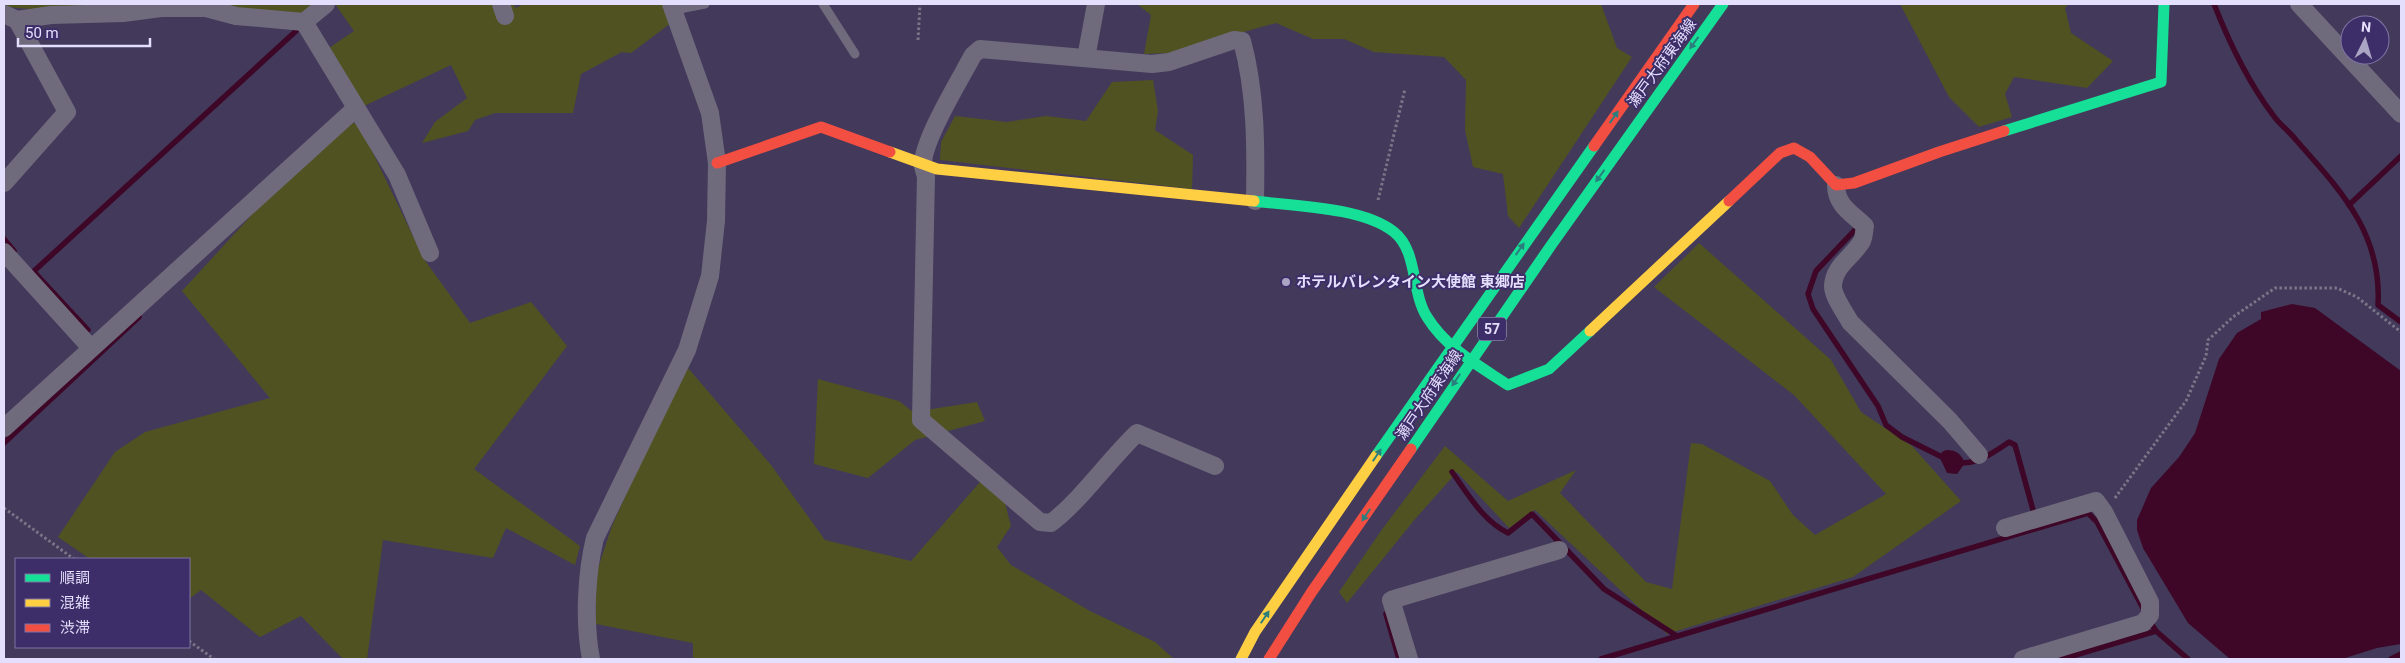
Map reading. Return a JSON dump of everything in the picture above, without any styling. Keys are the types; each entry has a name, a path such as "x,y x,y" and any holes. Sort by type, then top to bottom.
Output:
{"street":[{"path":"4,183 67,112 10,17 123,14 161,8 207,6 236,16 304,22 326,4"},
{"path":"1086,58 1096,4"},
{"name":"瀬戸大府東海線","path":"1241,659 1255,632 1304,559 1451,347 1694,4"},
{"name":"瀬戸大府東海線","path":"1269,659 1286,629 1361,523 1469,361 1723,4"},
{"path":"1836,185 1854,183 1939,152 2161,82 2164,4"},
{"path":"2299,4 2401,114"},
{"path":"591,659 588,637 589,559 595,538 687,350 710,276 716,221 716,162 710,113 673,7"},
{"path":"304,22 397,175 430,253"},
{"path":"1215,466 1137,434 1113,456 1065,512 1051,523 1040,522 921,420 926,176 923,164 929,143 938,124 974,55 980,49 1160,63 1234,40 1242,41 1248,63 1256,154 1255,201"},
{"path":"4,428 356,108"},
{"path":"716,162 821,127 938,168 1255,201 1321,209 1373,220 1396,233 1408,252 1417,292 1426,316 1451,347 1469,361 1508,385 1549,369 1780,153 1794,148 1810,157 1836,185 1836,195 1841,204 1865,226 1863,239 1841,264 1833,287 1850,322 1950,421 1979,455"},
{"path":"4,252 91,348"},
{"path":"2005,528 2096,501 2104,512 2150,602 2150,615 2143,623 2023,659"},
{"path":"1409,659 1391,600 1559,550"}],"lane":[{"path":"673,7 705,4"},
{"path":"824,4 856,54"}],"path":[{"path":"918,40 920,4"},
{"path":"1373,220 1405,89"},
{"path":"2104,512 2186,401 2206,356 2208,340 2233,317 2275,288 2337,288 2357,296 2401,332"},
{"path":"4,508 73,558"},
{"path":"190,642 214,659"}],"green space":[{"path":"4,4 150,4 28,9"},
{"path":"207,4 317,4 299,16"},
{"path":"335,4 513,4 516,8 523,4 665,4 671,23 631,53 622,52 581,74 573,113 495,113 475,120 468,131 422,143 435,122 467,98 451,65 364,106 329,48 354,31"},
{"path":"1137,4 1601,4 1617,48 1632,57 1519,228 1508,216 1503,174 1473,167 1465,130 1466,80 1444,57 1374,52 1344,39 1313,39 1276,23 1169,53 1144,54 1151,15"},
{"path":"1900,4 2068,4 2065,8 2071,33 2113,61 2087,88 2014,77 2005,94 2012,117 1979,127 1949,97"},
{"path":"1153,80 1158,111 1155,130 1193,155 1192,189 940,160 941,142 955,116 1007,122 1046,116 1086,121 1112,82"},
{"path":"348,122 359,124 424,259 470,323 531,302 567,346 474,469 580,546 575,565 506,528 493,558 383,540 367,659 343,659 301,616 260,637 201,590 190,598 190,558 89,558 58,537 115,452 145,432 270,398 182,291 282,182"},
{"path":"1699,243 1831,360 1861,412 1912,446 1961,501 1853,577 1667,634 1535,510 1509,528 1457,472 1416,518 1347,603 1339,592 1383,528 1445,446 1508,501 1576,470 1560,493 1646,582 1672,589 1691,443 1702,444 1770,481 1793,515 1815,535 1886,494 1794,395 1654,287"},
{"path":"688,368 771,465 825,540 911,561 980,482 1004,499 1011,526 997,547 1011,565 1090,611 1155,642 1174,659 693,659 693,643 596,624 596,574 612,526 645,452"},
{"path":"818,379 899,401 913,412 977,402 985,421 915,440 868,478 814,464"}],"shaded area":[{"path":"2292,304 2315,308 2401,371 2401,644 2377,648 2342,659 2230,659 2188,623 2143,548 2137,530 2137,520 2151,488 2179,457 2195,433 2219,359 2237,333 2261,319 2261,312"},
{"path":"1946,450 1958,453 1965,463 1957,474 1947,473 1940,458 1942,452"}],"waterway":[{"path":"2214,4 2226,33 2255,89 2275,118 2328,177 2355,215 2366,235 2373,256 2377,279 2378,305 2401,322"},
{"path":"33,272 296,31"},
{"path":"2349,205 2401,156"},
{"path":"1854,231 1816,271 1808,294 1813,309 1878,406 1886,425 1902,437 1946,459"},
{"path":"4,239 14,251"},
{"path":"36,274 88,330"},
{"path":"4,443 139,317"},
{"path":"1957,462 1964,463 1978,460 2009,442 2015,445 2035,517"},
{"path":"1452,472 1477,506 1499,528 1508,533 1532,514 1604,589 1677,636"},
{"path":"1601,659 2088,513 2097,522 2145,612"},
{"path":"1386,614 1399,659"},
{"path":"2149,620 2156,631 2188,659"},
{"path":"2062,659 2156,631"},
{"path":"2391,659 2401,654"}],"traffic: fast":[{"path":"1411,449 1552,244 1723,4"},
{"path":"2004,131 2161,82 2164,4"},
{"path":"1376,456 1594,146"},
{"path":"1254,201 1308,206 1347,213 1365,217 1394,232 1402,240 1407,250 1418,296 1427,317 1435,328 1443,338 1463,355 1508,385 1549,369 1590,331"}],"traffic: slow":[{"path":"890,152 937,169 1254,201"},
{"path":"1590,331 1729,201"},
{"path":"1241,659 1255,632 1376,456"}],"traffic: jam":[{"path":"1594,146 1694,4"},
{"path":"717,163 821,127 890,152"},
{"path":"1729,201 1780,153 1794,148 1810,157 1836,185 1854,183 2004,131"},
{"path":"1269,659 1311,593 1411,449"}],"place":[{"name":"ホテルバレンタイン大使館 東郷店","path":"1286,282"}]}
